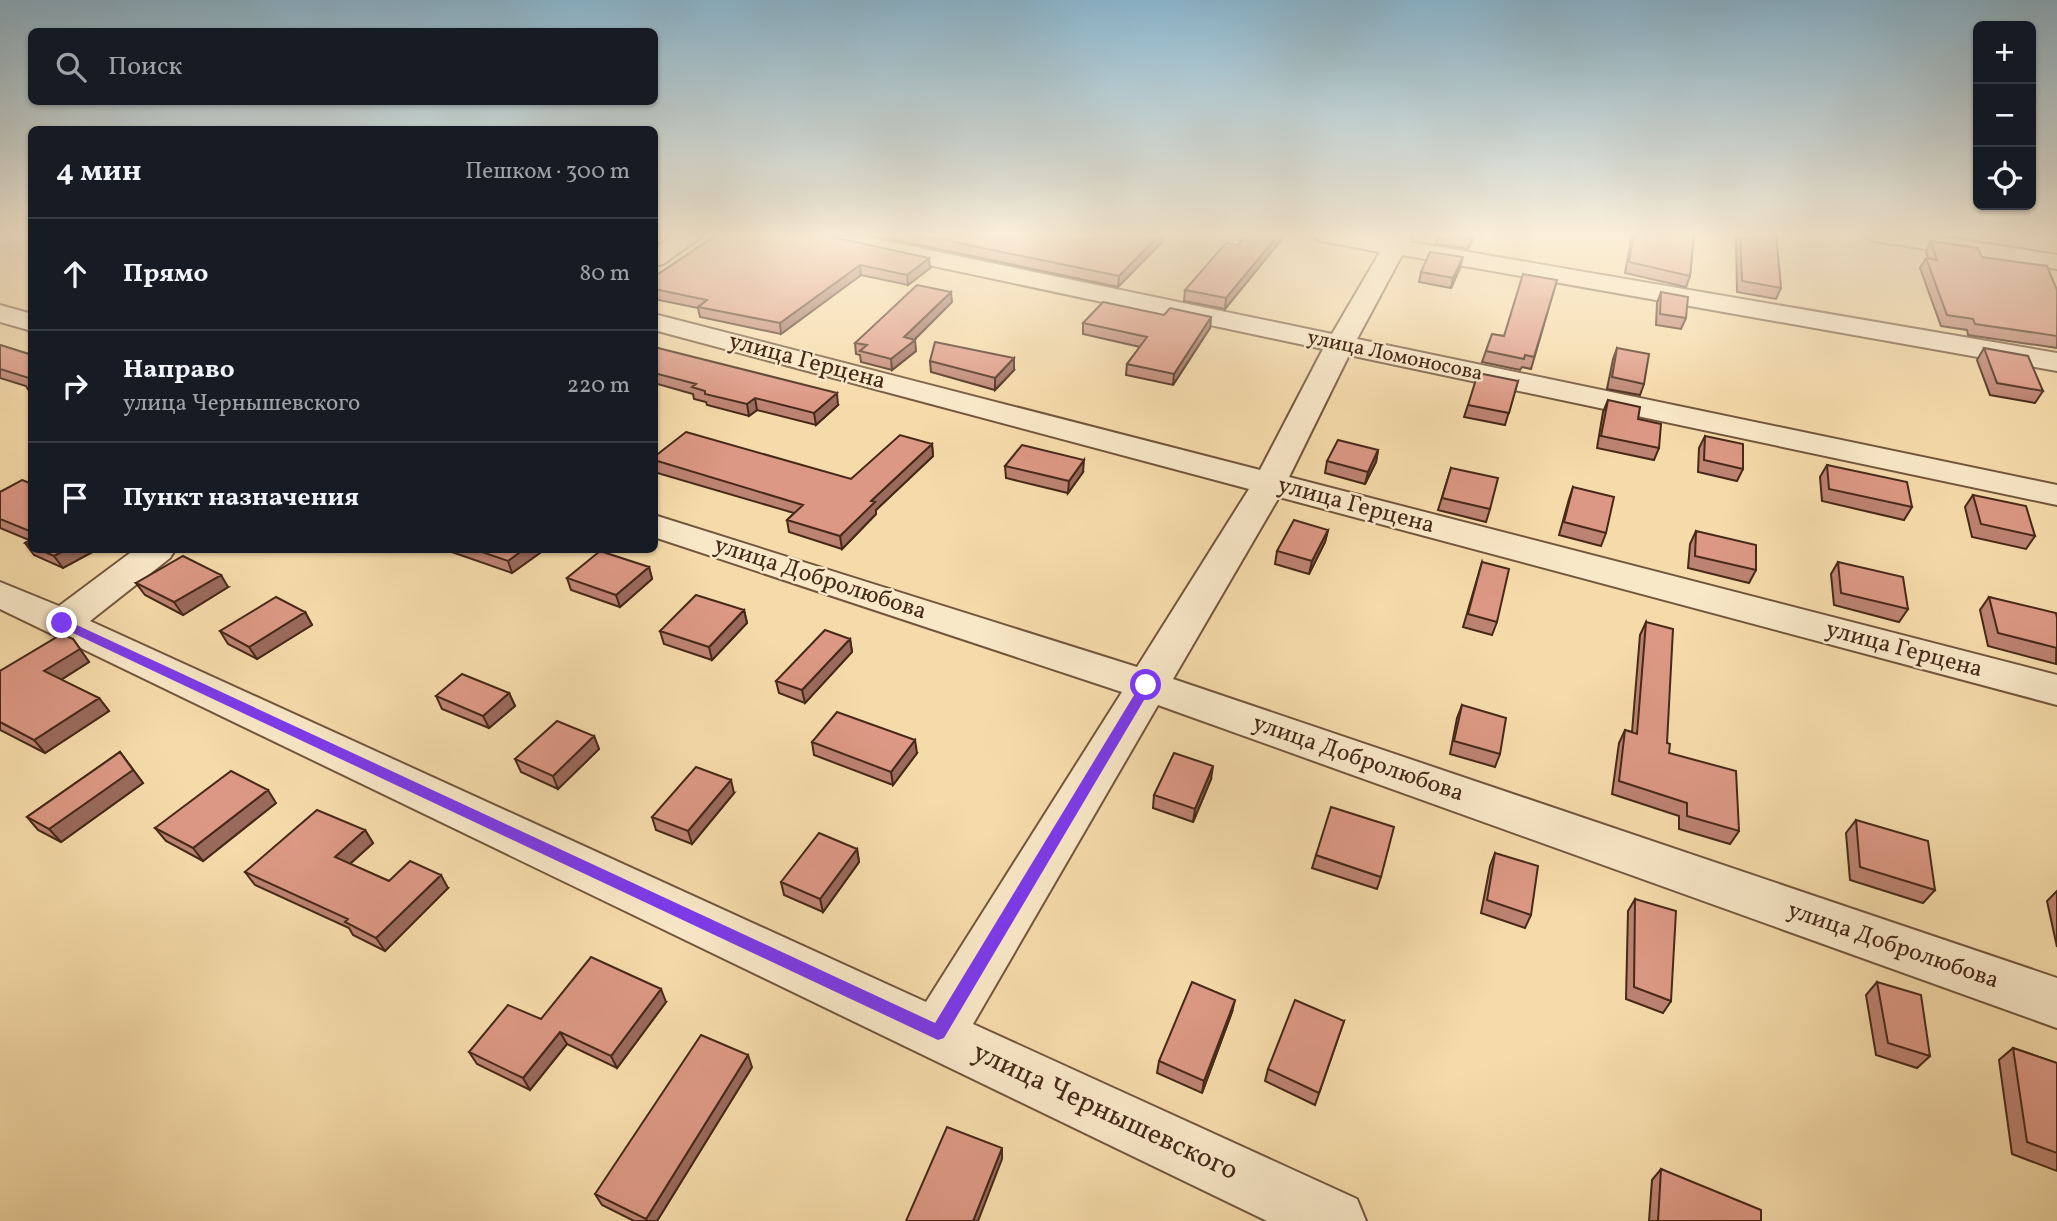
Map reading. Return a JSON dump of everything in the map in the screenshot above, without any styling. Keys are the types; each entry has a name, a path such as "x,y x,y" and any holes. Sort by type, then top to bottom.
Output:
{"street":[{"name":"улица Ломоносова","path":"1087,291 2057,495"},
{"path":"938,1033 1270,483 1339,344 1369,291"},
{"path":"1670,291 2057,362"},
{"path":"0,313 28,322"},
{"name":"улица Герцена","path":"658,322 2057,690"},
{"name":"улица Добролюбова","path":"658,526 1146,685 2057,1003"},
{"path":"62,623 153,553"},
{"name":"улица Чернышевского","path":"0,594 1335,1221"}],"building":[{"path":"664,291 824,291 780,323 698,307 707,300"},
{"path":"911,291 951,292 904,337 915,340 891,359 860,351 867,345 855,343"},
{"path":"1190,291 1232,291 1226,298"},
{"path":"1518,291 1554,291 1534,357 1525,355 1524,359 1486,351 1492,334 1504,336"},
{"path":"1938,291 2057,291 2057,336 1975,324 1973,319 1947,315"},
{"path":"1661,292 1688,297 1686,318 1660,314"},
{"path":"1103,302 1164,315 1170,308 1211,317 1174,374 1127,364 1147,337 1083,323"},
{"path":"935,342 1014,358 995,378 930,361"},
{"path":"0,345 28,354 28,378 0,369"},
{"path":"658,348 837,393 814,413 755,398 747,404 705,394 705,391 692,387 696,384 658,374"},
{"path":"1617,348 1649,354 1644,384 1612,377"},
{"path":"1984,348 2028,356 2043,391 1997,383"},
{"path":"1478,373 1518,381 1509,413 1468,405"},
{"path":"1608,400 1640,407 1638,419 1661,424 1659,448 1601,436"},
{"path":"686,432 851,479 900,435 932,444 871,501 875,502 840,536 787,520 803,505 658,461 658,454"},
{"path":"1705,436 1743,444 1743,469 1704,460"},
{"path":"1338,440 1378,450 1368,472 1327,461"},
{"path":"1022,445 1084,460 1069,481 1005,466"},
{"path":"1827,465 1907,482 1912,507 1829,489"},
{"path":"1451,468 1498,478 1490,509 1442,498"},
{"path":"22,480 28,482 28,530 0,519 0,492"},
{"path":"1573,487 1614,497 1606,533 1564,522"},
{"path":"1973,495 2026,506 2035,536 1981,524"},
{"path":"1294,520 1328,530 1312,561 1277,551"},
{"path":"1696,531 1756,545 1756,570 1695,556"},
{"path":"485,553 519,553 508,561"},
{"path":"598,553 606,553 649,567 616,595 567,578"},
{"path":"183,556 221,575 174,602 136,583"},
{"path":"1482,562 1509,569 1497,622 1468,614"},
{"path":"1838,562 1903,577 1908,609 1841,593"},
{"path":"696,595 744,610 709,647 660,631"},
{"path":"276,597 305,612 249,647 220,631"},
{"path":"1989,597 2056,613 2057,648 1998,633"},
{"path":"1646,622 1673,629 1667,743 1670,744 1669,753 1736,771 1739,831 1687,816 1687,803 1619,781 1625,730 1637,734"},
{"path":"825,630 850,639 802,690 776,681"},
{"path":"62,634 73,639 80,649 44,671 99,698 34,740 0,722 0,671"},
{"path":"462,674 509,693 483,716 436,696"},
{"path":"1462,705 1506,718 1500,754 1454,741"},
{"path":"837,712 915,740 891,772 812,742"},
{"path":"557,721 594,736 553,776 515,759"},
{"path":"120,752 133,770 49,829 27,817"},
{"path":"1174,753 1213,766 1195,809 1154,795"},
{"path":"696,767 731,780 688,831 652,817"},
{"path":"231,771 268,790 193,848 155,828"},
{"path":"1331,807 1394,827 1381,877 1316,855"},
{"path":"317,810 365,830 335,857 389,881 410,861 441,875 376,938 345,922 348,919 245,872"},
{"path":"1856,820 1928,841 1935,890 1860,867"},
{"path":"819,833 857,849 820,899 781,882"},
{"path":"1495,853 1538,866 1531,915 1487,900"},
{"path":"1635,899 1676,911 1671,1001 1634,987"},
{"path":"591,957 661,989 611,1056 560,1032 523,1078 469,1052 508,1005 541,1019"},
{"path":"1192,982 1235,1000 1204,1081 1159,1061"},
{"path":"1877,982 1921,995 1930,1056 1888,1043"},
{"path":"1295,1000 1344,1021 1319,1093 1268,1069"},
{"path":"701,1035 748,1055 646,1219 595,1194"},
{"path":"2013,1048 2057,1063 2057,1153 2027,1142"},
{"path":"947,1127 1002,1148 973,1221 906,1221"},
{"path":"1661,1169 1761,1210 1761,1221 1658,1221"}],"route":[{"path":"62,623 938,1033 1146,685"}]}
